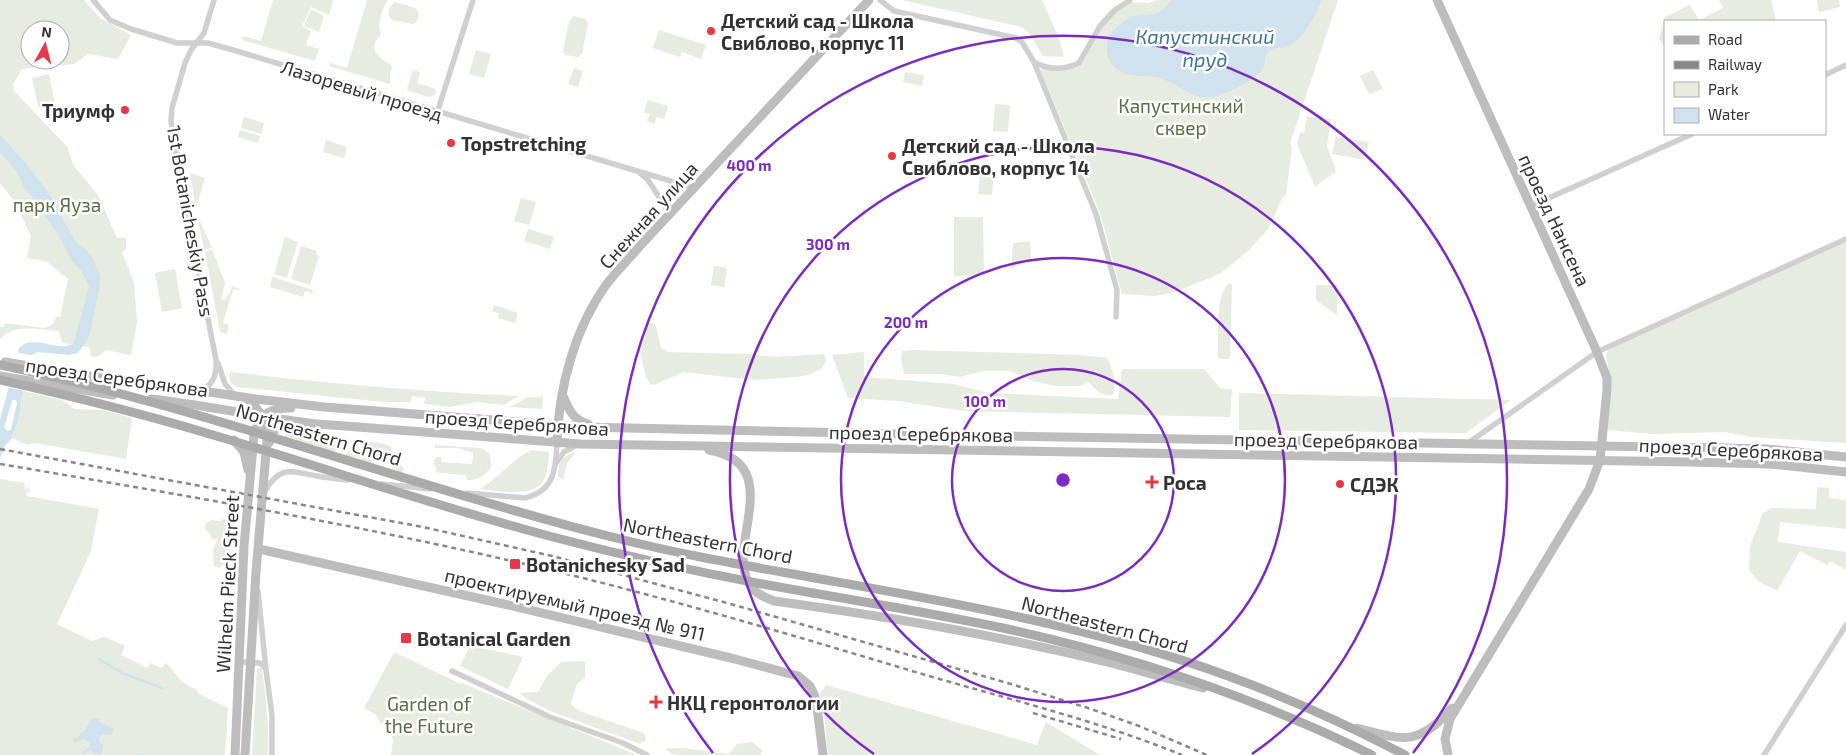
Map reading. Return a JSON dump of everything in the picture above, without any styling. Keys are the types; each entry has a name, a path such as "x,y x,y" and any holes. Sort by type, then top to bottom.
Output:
{"main road":[{"name":"Снежная улица","path":"557,442 562,394 569,365 579,336 598,298 618,271 869,0"},
{"name":"проезд Нансена","path":"1437,0 1597,352 1606,378 1607,390 1600,460 1589,489 1463,695"},
{"name":"проезд Серебрякова","path":"0,363 125,382 324,407 603,428 1601,446 1766,450 1846,457"},
{"name":"Northeastern Chord","path":"0,363 221,421 548,520 616,538 706,558 966,605 1073,630 1159,653 1286,698 1346,725 1405,755"},
{"name":"проезд Серебрякова","path":"0,376 76,390 187,403 318,424 581,444 1600,460 1762,464 1846,472"},
{"name":"Northeastern Chord","path":"0,380 63,394 210,434 564,540 653,562 736,580 945,616 1073,645 1154,668 1246,699 1372,755"},
{"path":"76,390 129,412 227,435 240,445 244,452 248,465 250,485"},
{"path":"562,394 570,411 579,420 603,428"},
{"path":"241,397 256,407 262,416 276,409 324,407"},
{"name":"Wilhelm Pieck Street","path":"245,755 256,572 264,493 266,425 262,416"},
{"name":"Wilhelm Pieck Street","path":"234,755 244,546 254,435 262,416"},
{"path":"266,452 271,433 274,430 280,427 318,424"},
{"path":"686,446 717,451 738,462 744,469 749,480 750,494 744,563 745,573 753,589 763,597 774,601 910,622 1055,651 1246,699"},
{"name":"проектируемый проезд № 911","path":"259,549 513,606 798,676 810,686 816,699 823,755"},
{"path":"1346,725 1391,737 1406,738 1418,736 1438,724 1463,695"},
{"path":"1448,755 1445,739 1447,728 1463,695"}],"street":[{"name":"Лазоревый проезд","path":"93,0 110,20 116,24 177,43 208,44 233,50 438,113 694,188"},
{"name":"1st Botanicheskiy Pass","path":"214,0 204,33 185,63 171,116 172,132 216,360 225,384 241,397"},
{"path":"438,113 472,0"},
{"path":"880,0 894,11 1016,38 1022,42 1034,62 1096,214 1117,290 1116,317"},
{"path":"1034,62 1048,68 1064,68 1079,63 1100,26 1115,10 1130,0"},
{"path":"1826,75 1846,66"},
{"path":"1531,206 1690,135"},
{"path":"640,172 648,180 670,214"},
{"path":"1468,443 1597,352 1846,238"},
{"name":"1st Botanicheskiy Pass","path":"200,391 208,387 212,382 216,360"},
{"path":"554,472 557,442"},
{"path":"264,493 276,476 290,470 354,481 525,498 534,496 542,491 548,485 559,458 564,452 581,444"},
{"path":"256,572 273,721 272,755"},
{"path":"1764,755 1846,625"},
{"path":"238,667 241,663 260,663 266,670"},
{"path":"452,671 550,717 623,743 647,755"}],"green space":[{"name":"парк Яуза","path":"0,0 84,0 100,18 131,35 118,59 88,54 74,64 70,64 70,20 20,20 21,70 13,84 14,91 68,148 73,165 98,195 117,238 126,238 126,249 122,253 134,282 137,322 131,355 105,350 99,356 91,356 89,347 62,343 59,331 20,329 6,334 0,339 0,327 4,327 5,323 44,328 52,325 57,316 60,317 68,279 46,261 27,258 31,236 15,202 0,183"},
{"path":"273,0 333,0 329,15 311,7 302,26 311,31 306,45 319,49 315,61 242,40 243,36 261,41"},
{"path":"367,0 388,0 383,8 380,19 381,35 374,46 378,56 392,66 390,84 329,66 330,63 347,68"},
{"path":"902,0 1042,0 1059,38 1064,57 1043,56 1028,32 1021,27"},
{"name":"Капустинский сквер","path":"1157,0 1338,0 1290,143 1292,148 1286,195 1282,199 1268,229 1248,251 1221,273 1176,292 1155,296 1122,294 1100,213 1040,69 1049,70 1079,66 1104,24 1121,8 1129,2 1149,3"},
{"path":"1719,0 1771,0 1776,20 1699,20 1723,8"},
{"path":"1817,0 1839,0 1840,7 1819,12"},
{"path":"395,2 415,8 419,13 417,21 413,24 392,20 388,14 390,7"},
{"path":"1690,5 1699,20 1664,20 1665,17"},
{"path":"311,9 324,16 319,32 304,26"},
{"path":"573,16 586,19 588,24 582,54 578,57 565,55 563,51 569,22"},
{"path":"1664,21 1664,46 1659,39"},
{"path":"659,30 706,45 701,59 682,52 680,57 653,48"},
{"path":"476,50 491,54 484,78 469,74"},
{"path":"574,68 583,71 578,87 568,84"},
{"path":"413,70 420,72 417,83 436,89 435,95 429,97 407,89"},
{"path":"1373,70 1383,89 1369,94 1360,76"},
{"path":"905,72 924,75 922,86 903,82"},
{"path":"49,74 55,104 38,107 32,78"},
{"path":"648,100 668,106 664,119 657,117 654,124 647,121 650,114 644,112"},
{"path":"995,104 1010,105 1008,132 993,131"},
{"path":"1307,116 1331,119 1327,146 1336,171 1315,187 1297,144 1300,133 1304,133"},
{"path":"244,117 264,123 261,134 241,128"},
{"path":"240,130 260,136 258,143 238,137"},
{"path":"1336,136 1369,142 1365,160 1332,154"},
{"path":"326,140 347,147 344,158 323,152"},
{"path":"994,168 992,195 978,194 980,175"},
{"path":"190,173 205,178 196,208"},
{"path":"521,198 536,202 529,225 514,221"},
{"path":"197,214 212,248 204,250"},
{"path":"954,217 983,217 984,275 954,276"},
{"path":"528,229 554,237 550,249 524,241"},
{"path":"285,237 298,242 287,278 274,274"},
{"path":"1030,241 1031,259 1011,269 1013,243"},
{"path":"1846,242 1846,443 1751,437 1725,432 1652,434 1607,430 1612,389 1606,355 1608,350"},
{"path":"301,246 317,251 316,255 319,256 310,285 291,279"},
{"path":"212,249 225,283 221,299 225,300 232,286 240,289 233,289 223,323 229,325 227,334 220,332 205,252"},
{"path":"714,266 727,268 724,287 711,285"},
{"path":"175,269 182,308 162,312 155,273"},
{"path":"272,277 313,290 312,293 305,291 303,297 270,287"},
{"path":"1230,283 1232,285 1230,357 1228,359 1221,359 1218,357 1219,306 1225,288"},
{"path":"1316,285 1337,285 1337,315 1316,300"},
{"path":"494,305 518,313 515,323 498,318 499,313 492,311"},
{"path":"650,322 656,326 661,348 668,352 749,354 775,357 824,354 826,361 822,368 808,375 797,377 754,380 684,372 654,385 650,384 645,374 640,352 647,325"},
{"path":"902,351 1081,355 1107,358 1113,376 1113,395 1102,394 1088,382 1080,386 1055,386 1033,381 1010,371 983,371 960,377 941,374 904,374 901,358"},
{"path":"864,352 864,377 953,384 989,393 1118,399 1122,369 1204,369 1221,389 1232,389 1230,417 964,411 898,401 848,398 832,355"},
{"path":"230,372 374,387 519,396 503,405 477,402 450,407 424,404 425,398 412,396 411,402 384,402 237,387 230,382"},
{"path":"23,391 62,400 74,409 103,410 132,418 126,459 35,443 27,445 12,438 19,418"},
{"path":"1239,393 1511,400 1466,433 1239,430"},
{"path":"528,397 543,397 542,409 510,407"},
{"path":"285,434 345,440 333,454 318,449 315,445 308,446 305,442 300,443 296,439 285,437"},
{"path":"365,440 388,445 391,447 391,451 402,454 403,457 400,458 399,462 404,469 402,473 391,467 374,449 364,442"},
{"path":"435,445 484,449 490,455 491,467 486,473 475,480 467,480 466,475 436,472 434,461 437,457 441,457 441,462 472,464 473,453 458,448 435,448"},
{"path":"352,450 364,453 375,465 361,462 358,457 350,457 348,463 342,464 343,456"},
{"path":"532,450 549,452 545,476 542,483 537,487 522,492 480,489 518,458"},
{"path":"573,453 574,455 567,463 563,480 558,476 560,464 563,458"},
{"path":"0,479 24,483 25,489 29,488 30,491 26,493 27,496 99,509 91,551 57,624 92,641 105,637 125,646 121,655 147,668 150,663 162,668 165,663 182,682 197,690 199,694 228,708 225,755 0,755"},
{"path":"1817,487 1829,488 1829,498 1846,500 1846,529 1780,522 1778,542 1846,552 1846,570 1830,561 1827,565 1800,551 1777,591 1758,581 1749,570 1750,546 1763,513 1772,508 1816,509"},
{"path":"223,519 227,520 230,530 230,554 225,556 224,564 219,568 214,566 213,549 218,539 212,539 205,529 205,524 211,520 220,521"},
{"path":"476,647 523,657 508,689 460,666 469,648"},
{"name":"Garden of the Future","path":"396,653 461,684 637,755 391,755 393,740 388,721 384,728 375,714 364,708 393,654"},
{"path":"585,661 585,678 577,684 571,704 579,711 644,733 646,740 640,744 550,711 527,699 520,693 538,692 547,676 561,662"},
{"path":"258,668 262,669 265,691 268,755 252,755"},
{"path":"826,685 1037,745 1046,722 1100,755 828,755 823,703 820,694"},
{"path":"752,742 762,750 761,755 675,755 665,749 683,748 729,754 737,744"}],"water":[{"name":"Капустинский пруд","path":"1171,0 1322,0 1305,32 1289,46 1270,50 1266,54 1262,70 1258,74 1232,90 1218,96 1205,97 1192,94 1163,79 1125,74 1113,66 1108,57 1108,40 1117,27 1132,17 1155,14 1163,10"},
{"path":"0,135 29,167 55,202 76,242 87,251 100,276 90,333 78,353 69,355 38,352 31,355 19,418 12,438 5,446 0,458 0,420 19,348 32,342 61,346 68,346 74,343 89,286 80,269 71,260 59,235 43,213 41,206 25,189 17,172 0,152","holes":["12,400 16,400 11,430 8,431 4,428"]},
{"path":"94,718 100,719 99,722 114,729 111,735 102,734 99,738 99,742 103,744 102,753 95,755 86,739 81,739 76,743 73,741 75,738 78,738 81,732 83,733"}],"pier":[{"path":"15,352 35,356 32,359 25,391 6,387"}],"waterway":[{"path":"99,659 122,673 162,688"},
{"path":"84,755 84,752 90,749"}],"railway":[{"path":"0,449 423,527 552,556 727,603 1011,684 1139,726 1207,755"},
{"path":"0,464 321,521 448,547 610,585 1043,708 1113,730 1182,755"},
{"path":"1033,713 1121,739"}],"place":[{"name":"Детский сад - Школа Свиблово, корпус 11","path":"711,31"},
{"name":"Триумф","path":"125,110"},
{"name":"Topstretching","path":"451,143"},
{"name":"Детский сад - Школа Свиблово, корпус 14","path":"892,156"},
{"name":"Роса","path":"1152,482"},
{"name":"СДЭК","path":"1340,484"},
{"name":"Botanichesky Sad","path":"515,564"},
{"name":"Botanical Garden","path":"406,638"},
{"name":"НКЦ геронтологии","path":"656,702"}]}
